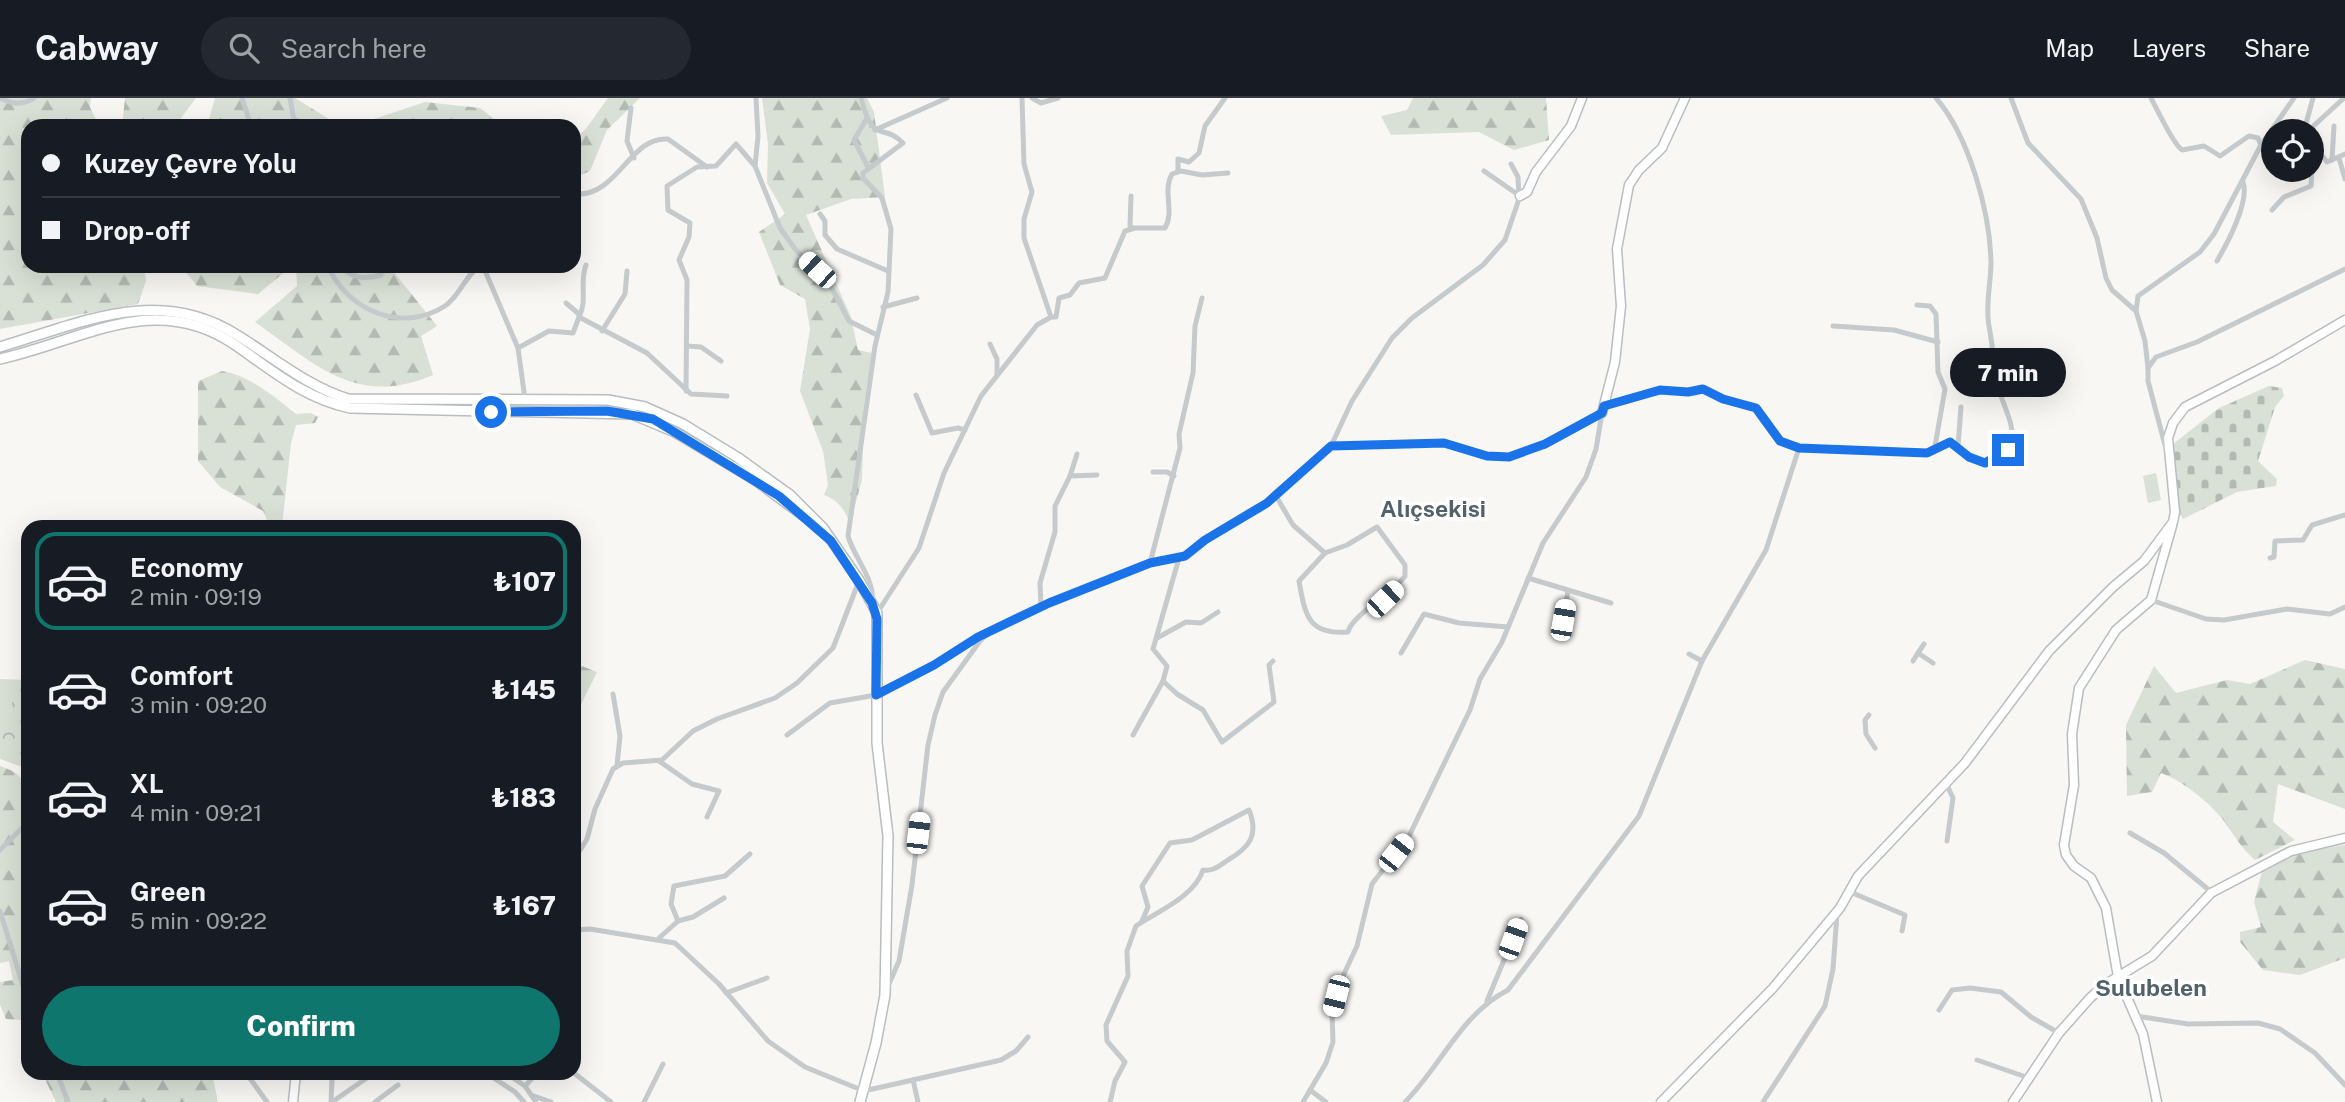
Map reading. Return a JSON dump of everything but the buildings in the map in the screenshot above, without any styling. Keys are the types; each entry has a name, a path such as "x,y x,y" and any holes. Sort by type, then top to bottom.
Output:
{"main road":[{"path":"0,347 125,311 179,310 221,325 309,383 348,399 627,402 661,413 772,480 805,509 831,541 859,580 877,613 879,772 888,836 885,995 860,1102"},
{"path":"0,359 129,321 178,320 217,334 309,396 350,408 632,414 664,425 754,479 800,512 831,541"}],"street":[{"path":"0,98 11,104 23,104 34,98"},
{"path":"242,98 249,119"},
{"path":"290,98 294,119"},
{"path":"755,166 758,136 756,98"},
{"path":"861,98 867,118 875,130 903,143 868,167 863,178 882,198 891,220 888,292 877,335 848,537 852,553 873,594 872,603"},
{"path":"875,130 947,98"},
{"path":"1022,98 1024,164 1032,192 1024,219 1024,238 1051,317"},
{"path":"1032,98 1041,103 1058,98"},
{"path":"1178,172 1178,159 1189,162 1197,155 1205,126 1225,98"},
{"path":"1520,196 1527,192 1536,172 1571,127 1582,98"},
{"path":"1303,1102 1333,1042 1334,1004 1357,946 1372,884 1409,836 1470,710 1480,679 1508,627 1543,543 1586,477 1596,449 1615,362 1621,306 1617,248 1629,186 1639,170 1662,148 1685,98"},
{"path":"1331,446 1444,443 1487,456 1509,457 1545,444 1603,409 1660,390 1688,392 1703,389 1723,399 1756,408 1780,441 1799,448 1934,452 1947,442 1958,446 1977,462 1990,462 2008,450 2012,434 1999,391 1988,321 1991,262 1987,215 1954,122 1936,98"},
{"path":"2011,98 2028,143 2081,199 2097,238 2106,278 2112,290 2136,311"},
{"path":"2151,98 2167,123 2171,140 2182,150 2204,146 2220,156 2249,136 2258,138 2261,145 2214,234 2200,252 2138,296 2136,311 2145,341 2148,382 2167,452 2174,501 2173,522 2151,600 2116,630 2087,672 2075,706 2072,734 2074,785 2064,845 2066,855 2074,866 2091,878 2101,894 2118,975 2136,1016 2157,1102"},
{"path":"2279,119 2294,98"},
{"path":"2309,119 2313,98"},
{"path":"2320,119 2344,98"},
{"path":"631,108 627,141 634,158"},
{"path":"867,118 854,140 868,167"},
{"path":"2334,126 2335,159 2345,179"},
{"path":"581,193 596,191 648,142 668,139 707,166"},
{"path":"686,391 687,280 679,260 690,237 690,223 668,210 667,186 687,173 720,164 736,144 755,166 780,228 795,249 829,283 849,321 877,335"},
{"path":"2324,161 2345,154"},
{"path":"787,735 830,703 876,695 991,631 1041,607 1150,563 1179,558 1276,496 1331,446 1352,401 1392,338 1412,318 1483,265 1505,240 1520,196 1518,177 1511,164"},
{"path":"1484,171 1520,196"},
{"path":"877,613 919,548 944,474 981,396 997,374 1037,325 1056,317 1059,298 1073,293 1079,284 1105,278 1125,231 1166,226 1169,216 1168,181 1172,174 1228,173"},
{"path":"2217,261 2231,236 2242,202 2243,182"},
{"path":"2273,211 2284,197 2311,186 2311,182"},
{"path":"1131,196 1129,226 1133,228"},
{"path":"820,214 825,221 825,235 837,248 888,271"},
{"path":"518,348 549,331 573,333 584,302 583,272 586,265"},
{"path":"2148,368 2156,357 2197,342 2345,269"},
{"path":"602,331 625,294 627,271"},
{"path":"332,273 337,283 364,310 389,317 412,317 444,307 476,273"},
{"path":"348,273 364,279 381,273"},
{"path":"485,273 518,348 525,399"},
{"path":"883,307 917,298"},
{"path":"1150,563 1174,476 1185,399 1192,373 1195,326 1202,298"},
{"path":"566,303 579,316 602,331 647,353 686,391 704,396 727,396"},
{"path":"1917,305 1934,309 1938,372 1945,389 1934,452"},
{"path":"2167,452 2173,423 2185,407 2275,361 2345,320"},
{"path":"1833,326 1894,330 1938,342"},
{"path":"990,344 997,359 997,374"},
{"path":"687,346 701,347 721,361"},
{"path":"916,395 932,433 958,428 965,430"},
{"path":"1958,446 1961,408"},
{"path":"1487,1000 1507,990 1639,816 1702,661 1766,550 1799,448"},
{"path":"1041,607 1040,583 1055,532 1055,506 1070,476 1077,454"},
{"path":"1153,471 1167,472 1174,476"},
{"path":"1070,476 1097,475"},
{"path":"1276,496 1293,525 1325,553"},
{"path":"2270,558 2274,558 2275,541 2303,540 2312,525 2345,515"},
{"path":"1661,1102 1773,988 1840,908 1848,891 1885,844 1965,763 2049,651 2113,587 2144,561 2173,522"},
{"path":"1377,527 1405,565 1405,576 1385,599 1350,624 1348,632 1334,633 1312,625 1307,616 1299,581 1325,553 1347,545 1377,527"},
{"path":"1133,735 1163,681 1167,666 1154,652 1179,558"},
{"path":"1528,578 1611,603"},
{"path":"617,765 659,761 693,731 716,719 775,698 797,683 833,648 859,580"},
{"path":"1563,620 1569,591"},
{"path":"2151,600 2207,619 2224,620 2287,609 2330,614 2345,607"},
{"path":"1157,638 1186,622 1201,623 1218,612"},
{"path":"1401,653 1424,614 1459,623 1508,627"},
{"path":"885,995 899,961 912,885 928,745 935,715 943,692 954,674 991,631"},
{"path":"1913,661 1924,644"},
{"path":"1918,653 1933,663"},
{"path":"1689,654 1702,661"},
{"path":"1163,681 1177,694 1203,710 1222,742 1274,702 1269,684 1269,665 1273,662"},
{"path":"581,849 587,839 600,794 617,765 620,736 613,694"},
{"path":"1869,715 1865,720 1866,734 1875,748"},
{"path":"659,761 692,784 719,792 707,817"},
{"path":"1946,783 1953,798 1947,841"},
{"path":"1110,1102 1115,1081 1125,1062 1107,1041 1106,1025 1128,976 1129,939 1142,921 1163,911 1194,886 1203,870 1216,867 1243,851 1252,840 1254,824 1249,810 1192,841 1170,843 1142,886 1148,907 1142,921"},
{"path":"0,850 21,829"},
{"path":"2130,833 2164,853 2209,890"},
{"path":"2013,1102 2061,1031 2098,991 2158,947 2209,890 2304,847 2345,836"},
{"path":"678,921 671,904 674,886 725,876 750,854"},
{"path":"2118,975 2152,956 2211,893 2255,867"},
{"path":"1848,891 1905,915 1902,931"},
{"path":"659,938 678,921 693,917 724,898"},
{"path":"1763,1102 1825,1006 1833,969 1840,908"},
{"path":"0,911 21,979"},
{"path":"1405,1102 1425,1082 1469,1020 1487,1000 1521,919"},
{"path":"581,930 659,938 682,948 768,1041 805,1067 864,1091 1000,1060 1016,1051 1028,1037"},
{"path":"726,993 767,978"},
{"path":"1939,1010 1952,990 1993,989 2061,1031"},
{"path":"2136,1016 2188,1024 2258,1023 2280,1029 2315,1053 2345,1086"},
{"path":"1978,1060 2029,1078"},
{"path":"644,1102 663,1063"},
{"path":"60,1080 68,1102"},
{"path":"251,1080 267,1102"},
{"path":"293,1102 295,1080"},
{"path":"332,1080 335,1101 364,1080"},
{"path":"497,1080 515,1092 524,1102"},
{"path":"516,1080 535,1099 551,1102"},
{"path":"525,1086 531,1080"},
{"path":"581,1080 611,1102"},
{"path":"913,1080 918,1102"},
{"path":"375,1102 398,1085"},
{"path":"1310,1090 1326,1102"}],"green space":[{"path":"0,98 91,98 90,107 96,119 21,119 21,273 145,273 146,281 138,304 0,329"},
{"path":"125,98 196,98 180,119 123,119"},
{"path":"215,98 295,98 329,119 209,119"},
{"path":"608,98 640,98 607,130 590,171 581,175 581,133"},
{"path":"762,98 867,98 874,112 885,197 851,199 806,215 851,317 858,350 872,353 864,405 862,480 850,524 840,506 824,495 828,485 823,451 800,391 810,329 805,299 780,285 759,232 785,214 767,183 768,144"},
{"path":"1413,98 1546,98 1549,140 1514,150 1479,132 1391,135 1381,116 1407,110"},
{"path":"425,102 480,108 494,119 374,119"},
{"path":"187,273 284,273 258,294 197,286"},
{"path":"296,273 395,273 437,326 421,336 433,375 406,384 381,387 359,384 338,377 297,353 255,322 297,286"},
{"path":"222,371 242,377 296,414 311,413 318,417 315,423 296,425 291,443 283,520 267,520 263,511 220,487 198,461 198,381"},
{"path":"2269,386 2282,388 2284,396 2275,407 2258,461 2277,479 2276,486 2237,492 2183,519 2178,511 2173,444 2219,408"},
{"path":"2156,473 2161,500 2148,503 2143,476"},
{"path":"2305,660 2345,669 2345,809 2278,784 2273,822 2295,840 2255,860 2211,806 2170,777 2161,773 2152,792 2127,796 2126,725 2154,666 2176,693 2227,680 2250,684"},
{"path":"581,666 597,672 581,704"},
{"path":"0,679 21,680 21,767 0,759"},
{"path":"0,682 12,682 12,712 0,712"},
{"path":"0,766 11,770 21,778 21,1020 6,1019 0,1005 0,982 13,980 9,961 0,963"},
{"path":"2345,845 2345,958 2300,975 2263,970 2240,942 2240,932 2261,927 2254,902 2262,871 2296,853"},
{"path":"45,1080 213,1080 218,1102 56,1102"}],"district":[{"name":"Alıçsekisi","path":"1433,508"},
{"name":"Sulubelen","path":"2151,987"}],"route":[{"path":"491,412 607,411 653,419 779,496 831,541 859,580 877,613 876,695 934,665 978,637 1049,603 1150,563 1185,556 1222,529 1267,503 1331,446 1444,443 1487,456 1509,457 1564,434 1602,413 1604,406 1660,390 1688,392 1703,389 1723,399 1756,408 1773,435 1780,441 1799,448 1927,453 1934,452 1950,442 1955,443 1977,462 1985,463 2008,450"}]}
